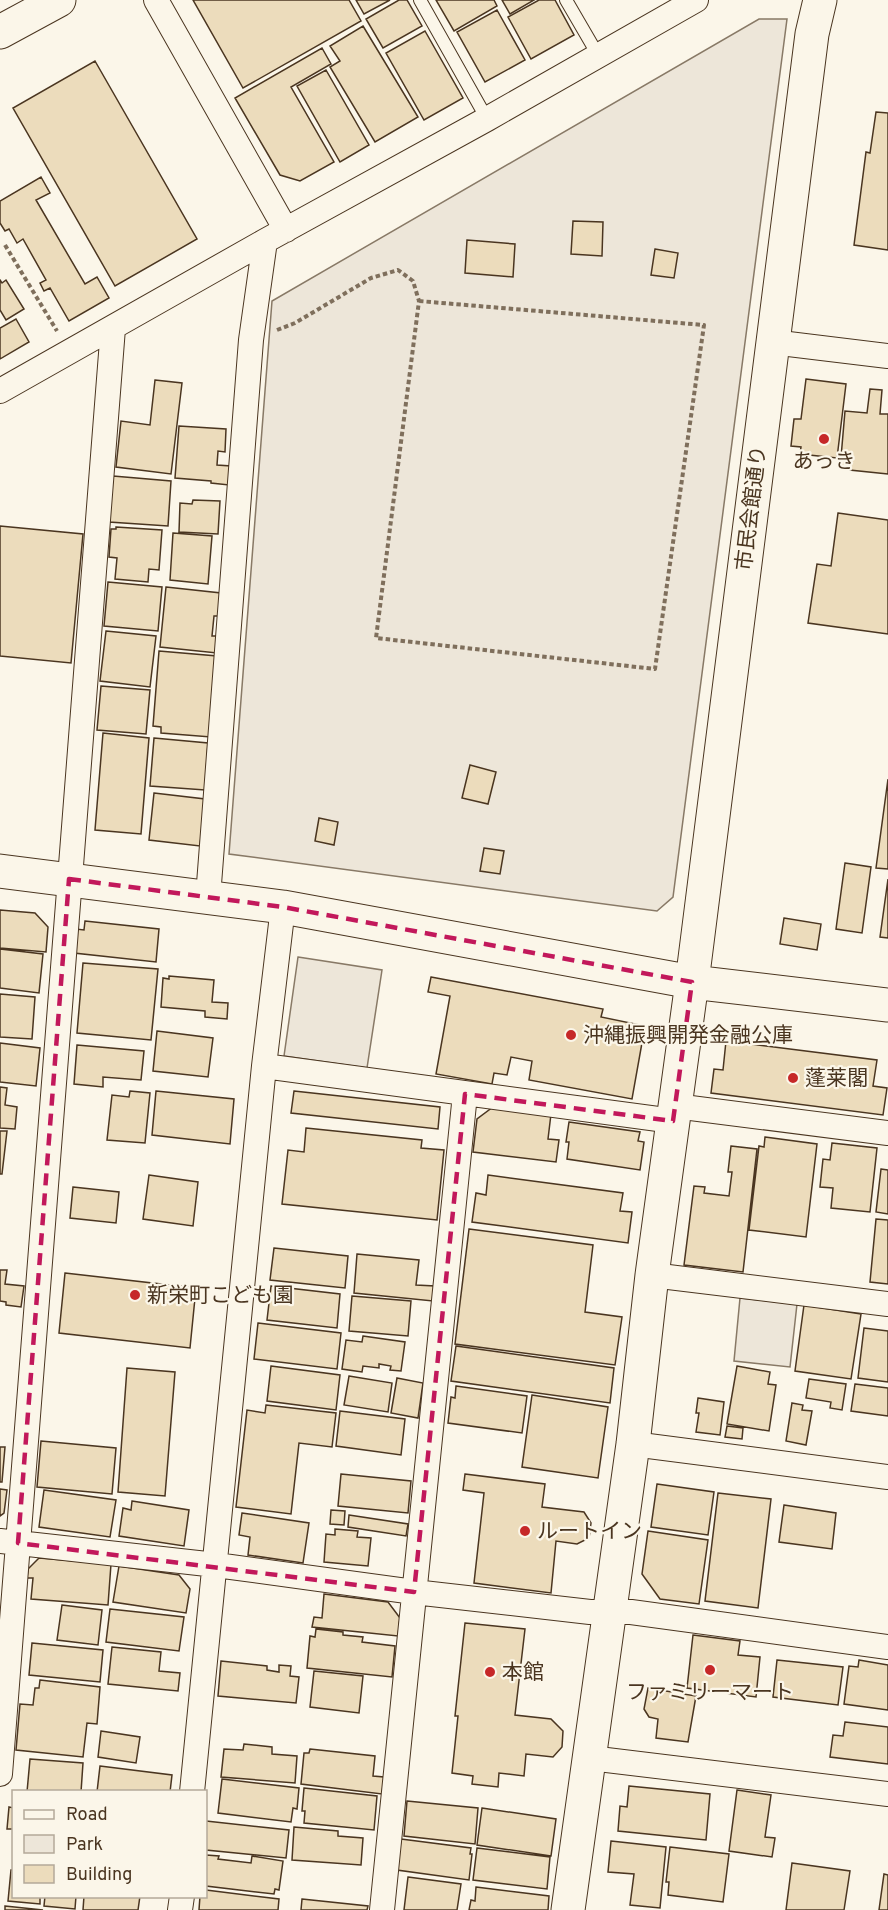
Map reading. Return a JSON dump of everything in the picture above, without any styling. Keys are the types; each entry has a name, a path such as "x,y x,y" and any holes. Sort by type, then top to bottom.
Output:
{"street":[{"path":"0,32 59,0"},
{"path":"156,0 275,236 251,340 208,897"},
{"path":"0,391 696,0"},
{"name":"市民会館通り","path":"568,1910 633,1444 652,1275 692,982 772,342 813,34 820,0"},
{"path":"0,1774 9,1542 74,841 113,328"},
{"path":"772,342 888,356"},
{"path":"0,871 283,907 692,982 888,1005"},
{"path":"192,1790 264,1066 283,907"},
{"path":"264,1066 465,1094 888,1133"},
{"path":"382,1910 465,1094"},
{"path":"652,1275 888,1304"},
{"path":"633,1444 888,1478"},
{"path":"9,1542 216,1565 414,1592 590,1612 631,1612 888,1647"},
{"path":"590,1758 888,1794"}],"lane":[{"path":"420,0 487,119"},
{"path":"566,0 598,55"}],"path":[{"path":"6,245 69,353"},
{"path":"251,340 295,323 371,278 398,270 413,281 419,301 375,638 655,669 704,325 419,301"}],"highlighted area":[{"path":"69,879 283,907 692,982 673,1121 465,1094 414,1592 18,1543"}],"green space":[{"path":"759,19 787,19 673,897 657,911 229,854 272,301"},
{"path":"298,957 382,970 367,1068 284,1056"},
{"path":"740,1298 797,1304 790,1367 734,1361"}],"building":[{"path":"193,0 349,0 361,21 243,88"},
{"path":"356,0 390,0 364,14"},
{"path":"399,0 407,0 422,26 383,48 366,19"},
{"path":"436,0 494,0 497,6 454,31"},
{"path":"502,0 534,0 510,14"},
{"path":"539,0 555,0 574,35 531,59 508,17"},
{"path":"497,10 525,60 485,82 457,32"},
{"path":"363,26 418,117 375,142 330,67 340,61 330,46"},
{"path":"425,31 463,98 424,120 386,53"},
{"path":"322,48 331,64 291,87 334,162 300,181 280,175 235,98"},
{"path":"95,61 197,239 115,286 13,108"},
{"path":"326,70 369,145 340,162 297,86"},
{"path":"876,112 888,113 888,250 854,245 866,152 870,153"},
{"path":"41,177 50,193 36,200 85,284 97,277 109,298 69,321 50,288 44,291 40,283 46,280 23,239 17,243 9,229 5,231 0,223 0,201"},
{"path":"573,221 603,222 602,256 571,254"},
{"path":"467,240 515,244 513,277 465,273"},
{"path":"655,249 678,253 674,278 651,275"},
{"path":"0,280 2,283 6,280 24,309 6,320 0,310"},
{"path":"16,319 29,342 0,359 0,328"},
{"path":"806,379 846,384 837,458 800,454 801,447 791,446 794,419 801,419"},
{"path":"155,380 182,383 171,474 116,467 121,421 150,425"},
{"path":"870,389 882,390 880,414 888,414 888,474 840,469 845,411 867,413"},
{"path":"179,426 226,429 225,452 218,451 217,465 231,466 229,485 175,478"},
{"path":"113,476 171,481 168,526 109,522"},
{"path":"193,500 220,501 218,534 179,532 180,503 192,504"},
{"path":"838,513 888,520 888,634 808,623 817,564 831,566"},
{"path":"0,526 83,534 71,663 0,656"},
{"path":"116,527 162,530 159,570 149,569 148,582 115,579 117,558 109,557 111,529 116,529"},
{"path":"173,533 212,536 208,584 170,580"},
{"path":"108,582 162,587 158,631 104,626"},
{"path":"166,587 221,593 219,616 214,616 212,636 219,636 217,653 160,647"},
{"path":"106,631 156,636 150,687 100,681"},
{"path":"159,651 217,656 211,737 161,733 161,727 153,726"},
{"path":"101,686 150,690 146,734 97,730"},
{"path":"103,733 149,738 141,834 95,830"},
{"path":"154,738 208,743 205,790 150,786"},
{"path":"470,765 496,772 488,804 462,798"},
{"path":"888,779 888,869 876,868"},
{"path":"154,793 205,799 200,846 149,840"},
{"path":"319,818 338,822 334,845 315,841"},
{"path":"484,848 504,851 500,874 480,871"},
{"path":"845,863 871,867 862,933 836,929"},
{"path":"888,879 888,938 880,937"},
{"path":"0,910 35,913 48,927 46,952 0,948"},
{"path":"784,918 821,924 817,950 780,944"},
{"path":"85,921 159,929 156,962 74,953 76,929 84,930"},
{"path":"0,949 43,954 39,993 0,988"},
{"path":"83,963 158,969 151,1040 77,1033"},
{"path":"169,976 214,980 212,1002 228,1003 227,1019 205,1017 205,1011 161,1007 163,978 169,979"},
{"path":"431,977 603,1009 601,1017 645,1026 632,1099 529,1080 532,1061 511,1057 507,1075 494,1073 492,1084 436,1074 450,996 428,992"},
{"path":"0,994 35,997 32,1039 0,1037"},
{"path":"157,1031 213,1038 208,1077 153,1071"},
{"name":"蓬莱閣","path":"726,1041 877,1060 873,1086 887,1088 883,1115 711,1093 714,1069 723,1070"},
{"path":"0,1043 40,1048 36,1086 0,1082"},
{"path":"77,1045 144,1051 141,1080 103,1077 103,1087 74,1084"},
{"path":"0,1087 7,1088 5,1105 17,1107 15,1129 0,1128"},
{"path":"130,1091 150,1093 145,1143 107,1140 112,1095 129,1097"},
{"path":"156,1091 234,1099 230,1144 152,1135"},
{"path":"294,1091 440,1107 438,1129 291,1113"},
{"path":"493,1107 551,1114 548,1139 559,1140 556,1162 473,1152 477,1119"},
{"path":"569,1122 640,1132 638,1141 644,1142 640,1170 567,1159 569,1142 566,1142"},
{"path":"306,1128 422,1140 421,1148 444,1150 437,1220 282,1204 288,1150 304,1152"},
{"path":"0,1131 7,1131 2,1174 0,1174"},
{"path":"765,1137 817,1144 806,1237 749,1230 759,1146 764,1147"},
{"path":"832,1143 877,1148 870,1212 831,1208 833,1188 820,1187 823,1159 830,1160"},
{"path":"731,1146 757,1149 743,1272 684,1265 694,1186 705,1187 704,1193 729,1196 732,1172 728,1172"},
{"path":"881,1169 888,1170 888,1214 876,1212"},
{"path":"149,1175 198,1182 193,1226 143,1219"},
{"path":"488,1175 623,1193 620,1211 632,1212 628,1243 472,1222 476,1193 486,1195"},
{"path":"73,1187 119,1192 116,1223 70,1218"},
{"path":"876,1219 888,1220 888,1284 870,1282"},
{"path":"469,1229 593,1245 585,1312 622,1317 615,1365 455,1344"},
{"path":"274,1248 348,1256 345,1288 270,1280"},
{"path":"357,1254 419,1260 416,1285 435,1286 433,1301 354,1293"},
{"path":"0,1270 7,1270 5,1284 24,1286 21,1307 6,1305 6,1302 0,1301"},
{"path":"65,1273 196,1288 190,1348 59,1333"},
{"path":"271,1286 340,1294 337,1328 267,1320"},
{"path":"352,1296 411,1301 408,1336 349,1331"},
{"path":"804,1305 861,1314 851,1379 795,1371"},
{"path":"258,1323 341,1333 337,1369 254,1359"},
{"path":"864,1328 888,1331 888,1382 858,1378"},
{"path":"363,1336 405,1342 401,1371 390,1370 391,1366 379,1364 379,1368 363,1366 362,1372 342,1369 346,1340 362,1342"},
{"path":"456,1346 614,1368 610,1403 451,1381"},
{"path":"271,1366 340,1375 336,1410 267,1401"},
{"path":"737,1366 770,1372 768,1384 776,1385 769,1431 727,1424"},
{"path":"127,1368 175,1372 165,1496 118,1492"},
{"path":"349,1376 392,1383 388,1412 344,1405"},
{"path":"397,1378 423,1383 418,1418 391,1413"},
{"path":"809,1379 846,1384 842,1410 830,1408 831,1402 806,1398"},
{"path":"855,1384 888,1388 888,1416 851,1411"},
{"path":"456,1386 527,1396 522,1433 448,1423 451,1397 455,1398"},
{"path":"532,1395 608,1407 598,1478 522,1467"},
{"path":"698,1398 724,1402 720,1435 696,1432 699,1413 696,1413"},
{"path":"792,1403 803,1405 802,1410 812,1411 806,1445 786,1441"},
{"path":"266,1405 336,1413 332,1447 299,1443 291,1514 236,1507 247,1410 265,1413"},
{"path":"340,1411 405,1419 401,1455 336,1446"},
{"path":"727,1426 743,1428 742,1439 725,1437"},
{"path":"41,1441 116,1448 112,1494 37,1487"},
{"path":"0,1447 5,1447 2,1482 0,1482"},
{"path":"341,1474 411,1481 408,1513 338,1506"},
{"path":"465,1474 545,1484 542,1507 584,1512 591,1523 589,1538 577,1544 556,1541 551,1593 474,1583 484,1493 463,1490"},
{"path":"657,1484 714,1492 708,1535 651,1527"},
{"path":"0,1489 7,1490 4,1513 0,1516"},
{"path":"44,1490 116,1500 110,1537 39,1527"},
{"path":"718,1493 771,1499 758,1608 705,1601"},
{"path":"132,1501 189,1510 184,1546 119,1536 123,1508 131,1510"},
{"path":"784,1505 836,1513 832,1549 779,1542"},
{"path":"331,1510 345,1511 344,1525 330,1524"},
{"path":"242,1513 309,1523 303,1563 248,1555 250,1537 239,1535"},
{"path":"349,1515 408,1524 406,1536 348,1527"},
{"path":"335,1529 358,1531 357,1537 371,1538 368,1566 324,1562 326,1534 335,1535"},
{"path":"648,1531 708,1540 699,1604 660,1599 642,1574"},
{"path":"39,1558 111,1564 108,1605 31,1599 33,1578 27,1578 28,1569"},
{"path":"119,1566 179,1575 190,1589 186,1613 113,1602"},
{"path":"324,1594 388,1602 400,1618 398,1636 312,1627 314,1617 322,1618"},
{"path":"62,1605 102,1610 98,1645 57,1640"},
{"path":"110,1609 184,1617 179,1651 106,1642"},
{"name":"本館","path":"465,1623 525,1629 515,1715 551,1719 563,1731 562,1747 553,1757 526,1754 524,1776 499,1773 498,1787 472,1784 473,1776 452,1773 458,1716 455,1716"},
{"path":"316,1629 363,1637 362,1642 395,1646 392,1677 307,1668 310,1636 315,1637"},
{"path":"693,1635 740,1641 738,1655 760,1657 756,1697 687,1688"},
{"path":"32,1643 103,1650 100,1682 29,1675"},
{"path":"112,1647 161,1652 159,1671 180,1673 178,1691 108,1684"},
{"path":"777,1660 843,1667 838,1705 773,1697"},
{"path":"859,1660 888,1665 888,1710 844,1704 849,1666 858,1667"},
{"path":"221,1661 267,1666 267,1670 279,1672 279,1665 291,1666 290,1676 299,1677 296,1703 218,1696"},
{"path":"314,1671 363,1676 359,1713 310,1707"},
{"path":"40,1680 100,1687 97,1724 87,1723 83,1757 16,1750 20,1704 33,1705 35,1688 39,1688"},
{"path":"648,1688 696,1696 688,1742 656,1738 658,1719 649,1717 644,1709"},
{"path":"845,1722 888,1727 888,1764 830,1757 833,1735 843,1736"},
{"path":"101,1731 140,1737 136,1763 98,1757"},
{"path":"244,1744 272,1747 272,1754 297,1756 295,1783 221,1777 224,1749 243,1750"},
{"path":"310,1749 375,1756 373,1776 384,1777 382,1794 301,1784 304,1753 309,1753"},
{"path":"30,1759 83,1763 81,1790 27,1790"},
{"path":"100,1766 172,1775 170,1790 97,1790"},
{"path":"222,1779 299,1788 297,1809 293,1808 291,1822 218,1813"},
{"path":"629,1786 710,1794 706,1840 618,1831 620,1806 627,1807"},
{"path":"304,1788 377,1796 374,1830 304,1823 305,1811 302,1811"},
{"path":"737,1790 771,1795 765,1837 775,1838 772,1857 729,1851"},
{"path":"407,1801 478,1808 475,1844 404,1836"},
{"path":"9,1807 12,1808 12,1829 7,1829"},
{"path":"482,1808 556,1819 551,1856 477,1845"},
{"path":"207,1821 289,1830 286,1858 207,1850"},
{"path":"294,1827 338,1831 338,1836 363,1838 361,1865 292,1860"},
{"path":"401,1839 471,1848 469,1880 397,1870"},
{"path":"611,1841 666,1847 660,1908 630,1905 634,1874 608,1872"},
{"path":"670,1847 729,1854 723,1902 668,1895 669,1882 666,1882"},
{"path":"477,1848 550,1857 547,1889 473,1880"},
{"path":"207,1855 219,1856 218,1859 251,1863 252,1856 283,1861 279,1890 275,1889 274,1894 207,1886"},
{"path":"792,1863 850,1871 844,1910 786,1910"},
{"path":"12,1870 12,1898 40,1898 40,1904 8,1901"},
{"path":"884,1874 888,1875 888,1910 879,1910"},
{"path":"408,1877 461,1884 457,1910 404,1910"},
{"path":"476,1887 549,1896 548,1910 469,1910 471,1900 475,1901"},
{"path":"207,1890 279,1899 278,1910 199,1910 200,1898 207,1898"},
{"path":"45,1898 76,1898 75,1909 44,1906"},
{"path":"84,1898 140,1898 138,1910 83,1910"},
{"path":"302,1899 368,1906 367,1910 301,1910"},
{"path":"5,1906 43,1910 5,1910"}],"place":[{"name":"あっき","path":"824,439"},
{"name":"沖縄振興開発金融公庫","path":"571,1035"},
{"name":"蓬莱閣","path":"793,1078"},
{"name":"新栄町こども園","path":"135,1295"},
{"name":"ルートイン","path":"525,1531"},
{"name":"ファミリーマート","path":"710,1670"},
{"name":"本館","path":"490,1672"}]}
